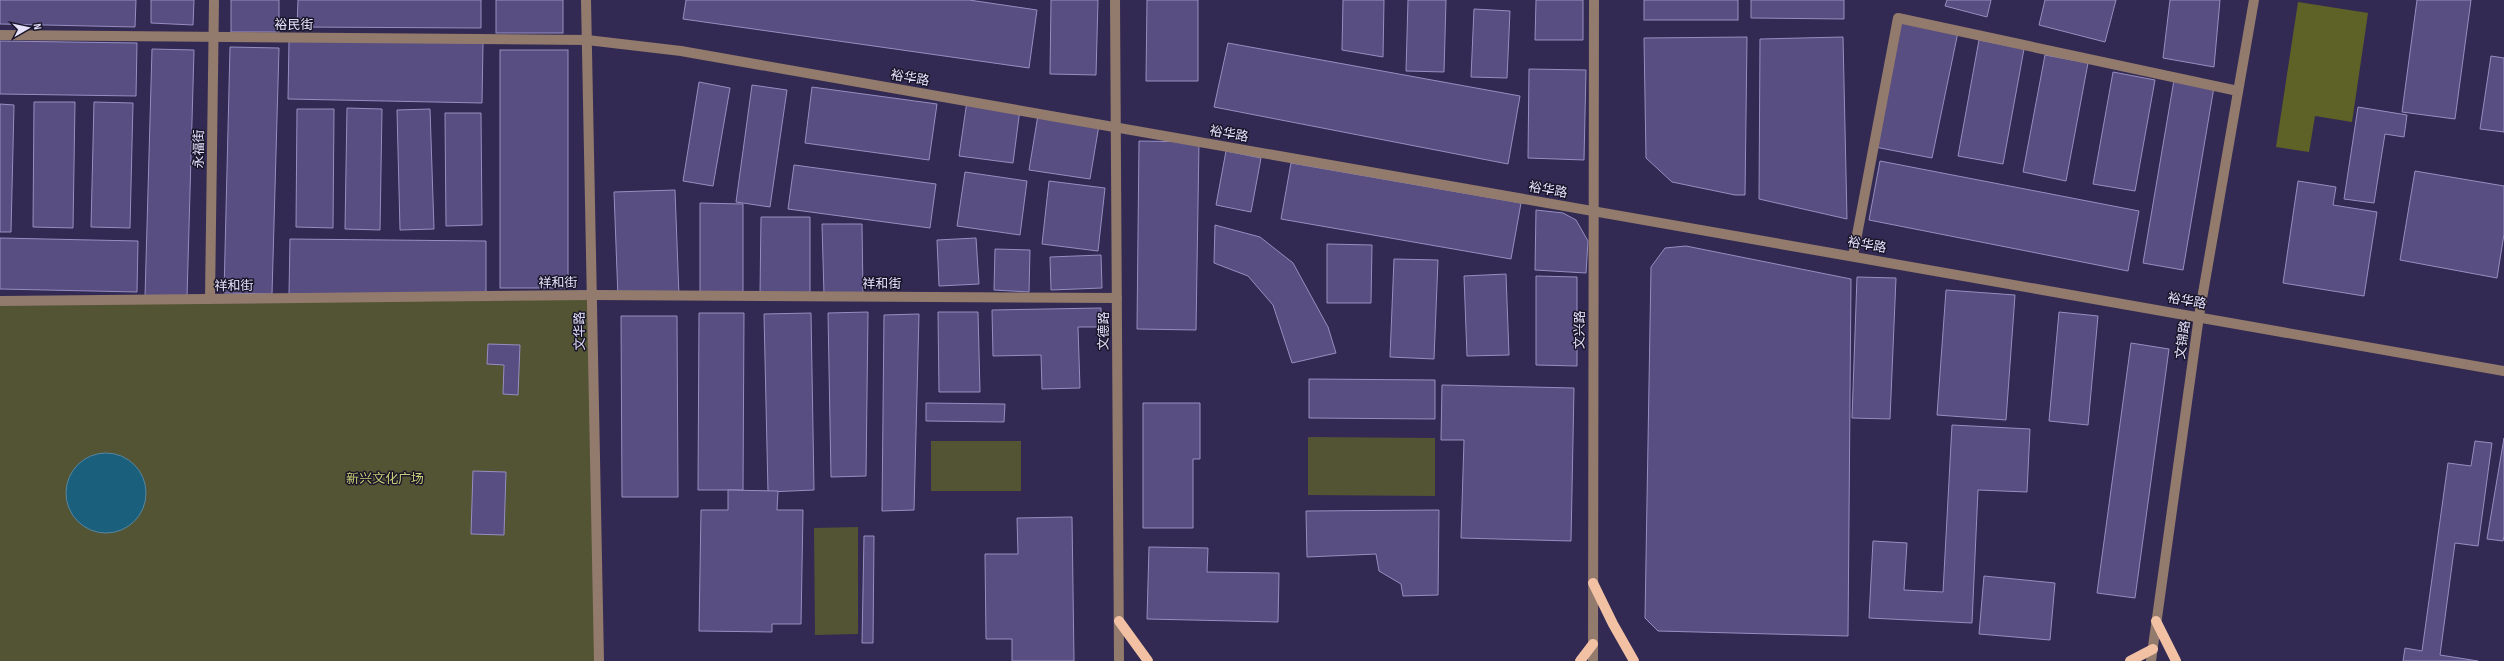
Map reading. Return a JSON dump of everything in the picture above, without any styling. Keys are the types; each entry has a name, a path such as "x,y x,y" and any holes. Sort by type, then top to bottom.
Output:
{"main road":[{"path":"1593,583 1613,624 1634,661"},
{"path":"1119,620 1148,661"},
{"path":"2156,621 2176,661"},
{"path":"1580,661 1593,644"},
{"path":"2130,661 2153,649"}],"street":[{"name":"永福街","path":"210,299 214,0"},
{"name":"文华路","path":"586,0 598,661"},
{"name":"文德路","path":"1115,0 1119,661"},
{"name":"文兴路","path":"1593,661 1594,0"},
{"name":"文锦路","path":"2151,661 2199,316 2254,0"},
{"path":"1853,256 1898,18 2238,91"},
{"name":"裕民街","path":"0,35 587,40"},
{"name":"裕华路","path":"587,40 681,51 2199,316 2504,371"},
{"name":"祥和街","path":"0,301 592,295 1117,298"}],"green space":[{"path":"2298,2 2368,13 2352,122 2315,116 2309,152 2276,147"},
{"name":"新兴文化广场","path":"592,295 599,661 0,661 0,301"},
{"path":"1308,437 1435,438 1435,496 1308,495"},
{"path":"931,441 1021,441 1021,491 931,491"},
{"path":"858,527 858,634 815,635 814,528"}],"water":[{"path":"106,453 121,456 134,465 143,478 146,493 143,508 134,521 121,530 106,533 91,530 78,521 69,508 66,493 69,478 78,465 91,456"}],"building":[{"path":"0,0 136,0 135,27 0,24"},
{"path":"151,0 194,0 193,25 151,23"},
{"path":"231,0 279,0 279,32 231,32"},
{"path":"298,0 481,0 481,28 297,27"},
{"path":"496,0 563,0 563,33 496,33"},
{"path":"686,0 969,0 1037,10 1029,68 683,19"},
{"path":"1051,0 1098,0 1096,75 1050,74"},
{"path":"1147,0 1198,0 1198,81 1146,81"},
{"path":"1343,0 1384,0 1383,57 1342,50"},
{"path":"1408,0 1446,0 1444,72 1406,71"},
{"path":"1536,0 1583,0 1583,40 1535,40"},
{"path":"1644,0 1738,0 1738,20 1644,20"},
{"path":"1751,0 1844,0 1844,19 1751,18"},
{"path":"1947,0 1991,0 1987,17 1945,6"},
{"path":"2045,0 2116,0 2105,42 2039,25"},
{"path":"2170,0 2220,0 2214,67 2163,58"},
{"path":"2417,0 2471,0 2455,119 2402,112"},
{"path":"1474,9 1510,11 1507,78 1471,77"},
{"path":"1900,20 1958,32 1932,158 1875,147"},
{"path":"1747,37 1745,195 1735,195 1672,182 1646,158 1644,38"},
{"path":"1843,37 1847,219 1759,199 1760,39"},
{"path":"289,40 483,43 482,103 288,99"},
{"path":"1979,40 2024,49 2003,164 1958,156"},
{"path":"0,41 137,43 136,96 0,94"},
{"path":"1228,43 1520,96 1508,164 1214,107"},
{"path":"230,47 279,48 272,294 224,293"},
{"path":"152,49 194,50 187,298 145,297"},
{"path":"500,50 568,50 568,288 500,288"},
{"path":"2045,55 2088,63 2066,181 2023,172"},
{"path":"2491,56 2504,58 2504,132 2480,129"},
{"path":"1529,69 1586,70 1584,160 1528,158"},
{"path":"2113,72 2155,80 2135,191 2093,184"},
{"path":"2174,80 2214,87 2183,270 2143,263"},
{"path":"699,82 730,88 713,186 683,181"},
{"path":"752,85 787,90 770,207 736,202"},
{"path":"812,87 937,104 929,160 805,143"},
{"path":"967,101 1020,109 1013,163 959,156"},
{"path":"34,102 75,102 73,228 33,227"},
{"path":"94,102 133,103 130,228 91,227"},
{"path":"0,104 14,105 11,232 0,232"},
{"path":"2358,107 2407,115 2404,137 2385,134 2374,203 2344,199"},
{"path":"347,108 382,109 380,230 345,229"},
{"path":"297,109 334,109 333,228 296,227"},
{"path":"430,109 434,229 400,230 397,110"},
{"path":"445,113 481,113 482,225 446,226"},
{"path":"1038,115 1099,125 1090,179 1029,170"},
{"path":"1139,141 1199,142 1196,330 1137,329"},
{"path":"1226,151 1261,158 1251,212 1216,205"},
{"path":"1880,161 2139,211 2128,271 1869,220"},
{"path":"1291,163 1521,203 1511,259 1281,219"},
{"path":"794,165 936,184 930,228 788,209"},
{"path":"2415,171 2504,186 2504,234 2497,278 2400,260"},
{"path":"965,172 1027,181 1020,235 957,226"},
{"path":"1049,181 1105,188 1098,251 1042,244"},
{"path":"2298,181 2336,187 2333,205 2377,212 2364,296 2283,283"},
{"path":"675,190 679,296 618,298 614,192"},
{"path":"700,203 743,204 743,296 700,296"},
{"path":"1536,210 1563,213 1576,220 1588,241 1586,273 1535,270"},
{"path":"761,217 810,217 810,294 760,294"},
{"path":"822,224 862,224 863,294 824,295"},
{"path":"1215,225 1260,237 1293,263 1328,327 1336,353 1292,363 1273,305 1248,276 1214,263"},
{"path":"0,238 138,241 137,292 0,289"},
{"path":"976,238 979,284 939,286 937,240"},
{"path":"290,239 486,241 486,296 289,294"},
{"path":"1327,244 1372,245 1371,303 1327,303"},
{"path":"1686,246 1851,279 1848,636 1658,631 1645,618 1651,267 1665,248"},
{"path":"995,249 1030,250 1029,292 994,290"},
{"path":"1101,255 1102,288 1051,290 1050,257"},
{"path":"1394,259 1438,260 1434,359 1390,357"},
{"path":"1506,274 1509,355 1467,356 1464,276"},
{"path":"1536,276 1577,277 1577,366 1536,365"},
{"path":"1857,277 1896,278 1890,419 1852,418"},
{"path":"1946,290 2015,295 2006,420 1937,415"},
{"path":"1101,308 1101,327 1078,327 1080,388 1042,389 1041,355 993,356 992,310"},
{"path":"868,312 866,476 831,477 828,313"},
{"path":"938,312 978,312 980,392 939,392"},
{"path":"2059,312 2098,316 2088,425 2049,421"},
{"path":"699,313 744,313 743,490 698,490"},
{"path":"811,313 814,490 768,492 764,314"},
{"path":"919,314 914,510 882,511 884,315"},
{"path":"621,316 677,316 678,497 622,497"},
{"path":"2131,343 2169,349 2135,598 2097,593"},
{"path":"488,344 520,345 518,395 503,394 504,365 487,364"},
{"path":"1309,379 1435,380 1435,419 1309,418"},
{"path":"1442,385 1574,388 1571,541 1461,538 1464,440 1441,440"},
{"path":"926,403 1005,404 1004,422 926,421"},
{"path":"1143,403 1200,403 1200,459 1193,459 1193,528 1143,528"},
{"path":"1952,425 2030,429 2027,492 1978,490 1972,623 1869,618 1873,541 1907,543 1904,590 1943,592"},
{"path":"2504,438 2504,536 2503,541 2487,539"},
{"path":"2475,441 2492,443 2478,546 2455,543 2440,655 2478,661 2403,661 2405,648 2422,651 2448,463 2471,466"},
{"path":"473,471 506,472 504,535 471,534"},
{"path":"728,490 778,491 777,510 803,510 801,624 772,624 772,632 699,631 701,510 728,510"},
{"path":"1439,510 1438,595 1403,596 1401,584 1379,571 1376,554 1307,557 1306,511"},
{"path":"1072,517 1074,661 1012,661 1012,639 986,639 985,554 1018,554 1017,518"},
{"path":"864,536 874,536 873,643 862,643"},
{"path":"1149,547 1208,548 1207,572 1279,573 1278,622 1147,619"},
{"path":"1984,576 2055,583 2050,640 1979,634"}]}
